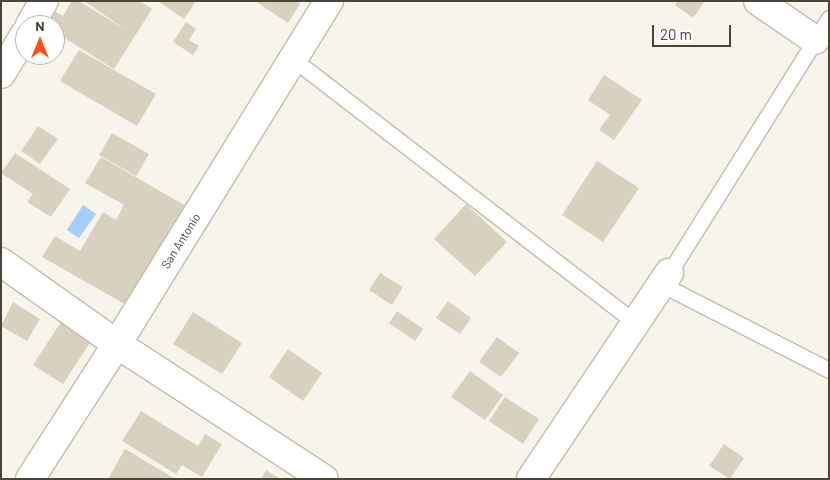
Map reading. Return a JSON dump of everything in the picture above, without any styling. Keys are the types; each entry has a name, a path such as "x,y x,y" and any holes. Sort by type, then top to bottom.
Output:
{"street":[{"path":"36,15 44,1"},
{"name":"San Antonio","path":"30,479 117,344 329,1"},
{"path":"758,1 822,29"},
{"path":"1,74 15,51"},
{"path":"1,262 117,344 324,479"},
{"path":"531,479 665,278"}],"lane":[{"path":"822,29 665,278 829,370"},
{"path":"293,59 636,322"}],"water":[{"path":"83,205 96,214 79,238 67,230"}],"building":[{"path":"72,1 79,1 129,32 84,1 140,1 152,9 114,69 65,38 64,15"},
{"path":"158,1 196,1 184,19"},
{"path":"255,1 296,1 300,4 288,23"},
{"path":"678,1 705,1 693,18 675,5"},
{"path":"54,11 61,15 51,15"},
{"path":"186,22 196,29 189,40 199,46 193,55 173,42"},
{"path":"79,50 156,94 137,126 60,81"},
{"path":"604,75 642,100 614,140 599,130 610,115 588,100"},
{"path":"38,126 58,139 40,164 21,151"},
{"path":"112,133 149,154 136,176 99,155"},
{"path":"15,153 70,189 51,217 27,202 33,194 1,173"},
{"path":"101,157 186,206 128,306 42,257 55,236 80,251 103,212 116,220 124,205 85,183"},
{"path":"597,161 639,188 603,242 562,215"},
{"path":"466,204 507,242 475,276 434,239"},
{"path":"380,273 403,287 392,305 369,290"},
{"path":"448,301 471,318 460,334 436,318"},
{"path":"13,302 40,319 27,341 1,326"},
{"path":"397,311 423,329 415,341 389,323"},
{"path":"193,312 242,343 222,374 173,344"},
{"path":"61,322 91,341 63,384 33,365"},
{"path":"497,337 519,353 501,377 479,362"},
{"path":"288,349 322,373 303,401 269,377"},
{"path":"470,371 503,395 485,420 451,397"},
{"path":"505,397 539,419 523,444 489,421"},
{"path":"141,411 198,446 205,434 222,444 202,477 182,465 176,474 122,441"},
{"path":"724,444 744,458 730,479 709,466"},
{"path":"125,449 175,479 108,479"},
{"path":"266,470 280,479 261,479"}]}
